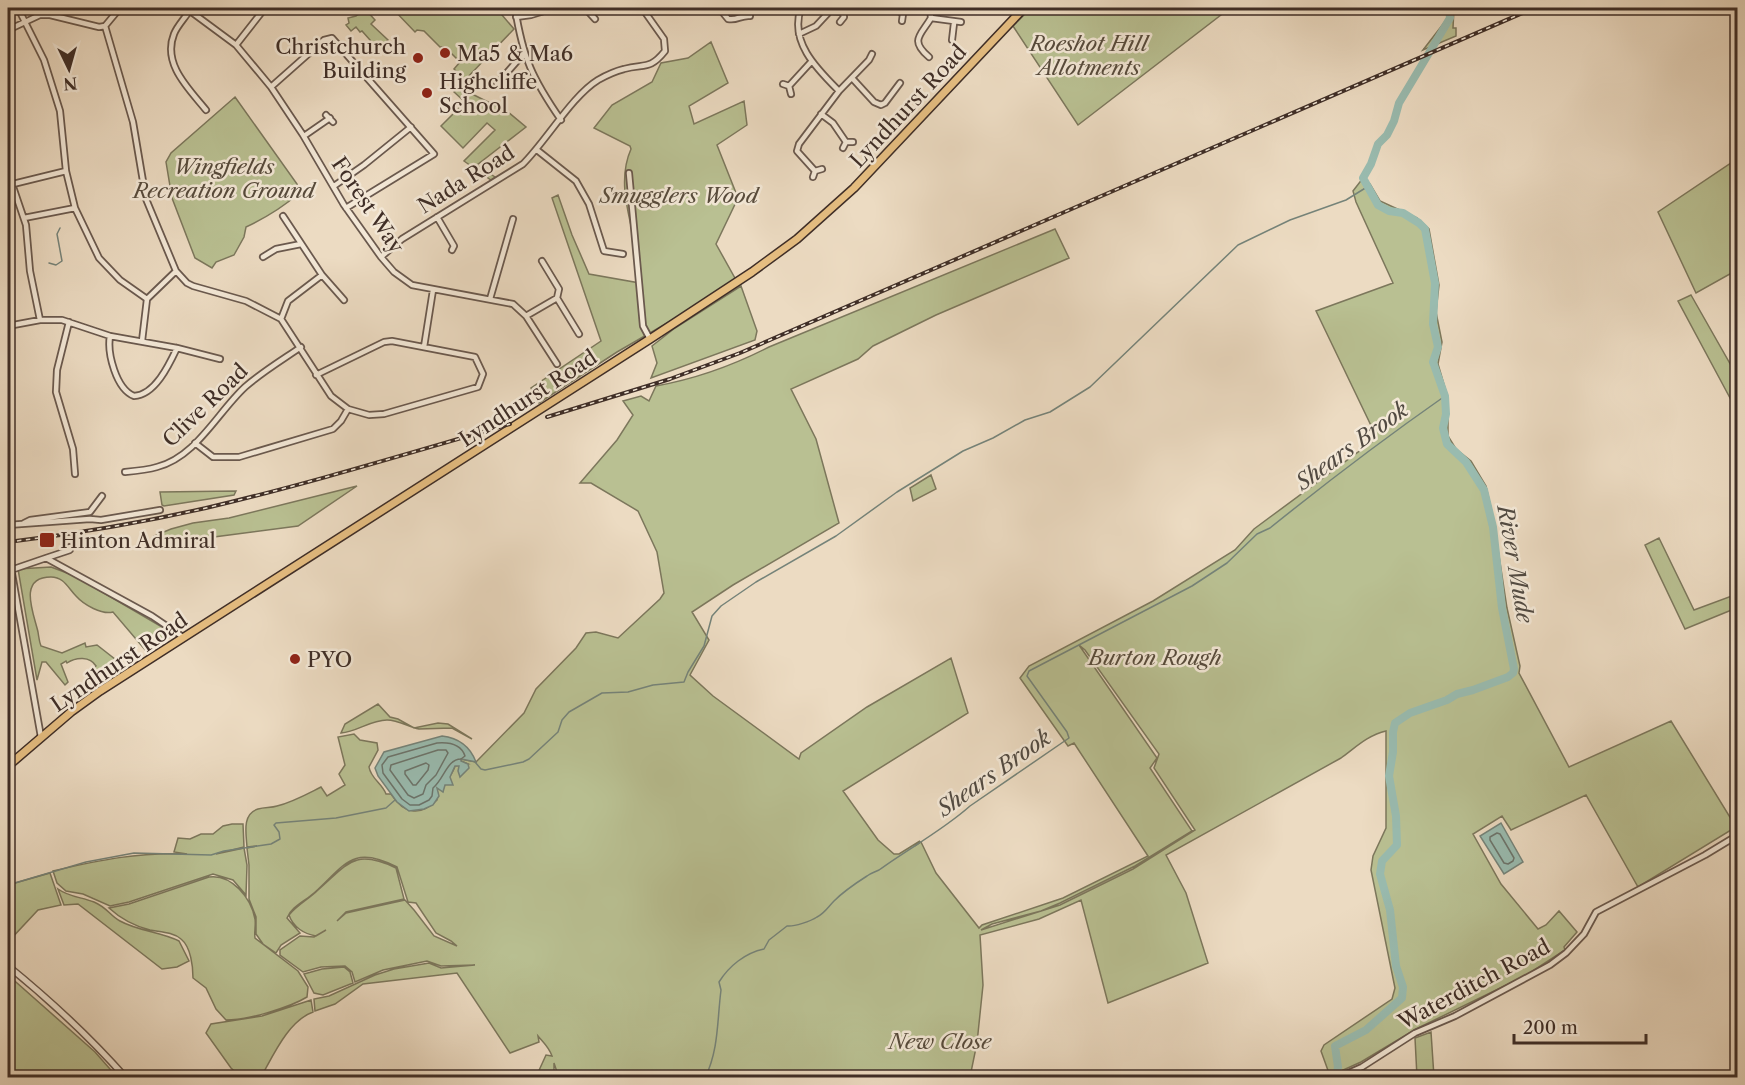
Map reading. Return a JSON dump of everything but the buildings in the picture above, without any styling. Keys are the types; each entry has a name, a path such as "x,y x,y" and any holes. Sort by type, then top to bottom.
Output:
{"main road":[{"name":"Lyndhurst Road","path":"8,766 100,691 650,339 752,272 797,239 843,199 1023,8"}],"street":[{"path":"18,8 44,60 60,111 66,171 75,208 99,258 120,280 147,298"},
{"path":"105,26 120,8"},
{"path":"196,15 202,8"},
{"path":"236,45 265,8"},
{"path":"514,8 524,55 535,81 561,120"},
{"path":"516,17 554,8"},
{"path":"585,8 595,19"},
{"name":"Nada Road","path":"381,257 402,239 513,171 537,150 588,87 599,79 624,68 644,67 657,61 665,51 664,39 642,8"},
{"path":"719,8 728,20 736,20 742,13 750,16"},
{"path":"801,8 798,20 799,34 811,62 839,91"},
{"path":"895,8 905,13 902,21"},
{"path":"929,57 917,39 931,18 930,8"},
{"path":"188,9 173,35 171,57 178,76 206,110"},
{"name":"Forest Way","path":"188,9 236,45 271,87 304,136 346,208 394,272 412,285 513,304 526,316 557,364"},
{"path":"799,34 816,26 830,11 843,12 844,16 840,22"},
{"path":"8,30 40,15 50,15 93,26 105,26"},
{"path":"931,18 961,22"},
{"path":"952,40 954,22"},
{"path":"105,26 133,122 146,199 176,272 187,283 246,301 281,319 301,347 316,375 330,396 348,409 369,415 384,414 478,387 483,374 475,357 392,341 384,342 316,375"},
{"path":"271,87 324,40 332,38 434,154 346,208"},
{"path":"797,151 799,144 821,114 872,54"},
{"path":"496,84 524,55"},
{"path":"789,86 811,62"},
{"path":"852,78 878,105 885,103 900,83"},
{"path":"783,84 789,86"},
{"path":"789,86 791,94"},
{"path":"896,90 902,94"},
{"path":"821,114 833,123 846,142"},
{"path":"304,136 330,119"},
{"path":"334,186 411,127"},
{"path":"846,142 853,142"},
{"path":"843,148 846,142"},
{"path":"537,150 576,181 590,204 604,251 623,254"},
{"path":"790,153 797,151"},
{"path":"797,151 814,174 822,169"},
{"path":"13,184 66,171"},
{"path":"8,172 24,218 30,271 40,320"},
{"path":"629,173 643,326 650,339"},
{"path":"24,218 75,208"},
{"path":"283,216 321,275 344,300"},
{"path":"437,217 455,247"},
{"path":"490,299 513,219"},
{"path":"263,257 276,249 301,244"},
{"path":"542,261 559,289 557,298 579,334"},
{"path":"142,341 147,298 176,272"},
{"path":"281,319 288,301 321,275"},
{"path":"424,347 434,290"},
{"path":"526,316 557,298"},
{"path":"8,326 40,320 69,322 110,336 177,348 220,359"},
{"path":"69,322 57,370 56,392 73,449 75,474"},
{"path":"110,336 109,352 120,383 124,390 134,396 140,396 151,389 169,364 177,348"},
{"name":"Clive Road","path":"125,472 159,467 175,459 195,443 244,388 301,347"},
{"path":"195,443 213,457 239,457 333,429 348,409"},
{"path":"21,524 30,520 90,512 102,496"},
{"path":"8,525 81,519 101,520 160,510"},
{"path":"8,542 41,737"},
{"path":"11,567 70,550"},
{"path":"46,558 152,616 183,637"},
{"name":"Waterditch Road","path":"1337,1077 1362,1067 1415,1033 1455,1016 1550,965 1566,953 1584,934 1596,912 1705,855 1737,835"},
{"path":"8,966 87,1034 126,1077"}],"green space":[{"path":"392,8 496,8 514,29 465,80 454,69 460,62 445,47 440,47 424,31 415,32"},
{"name":"Roeshot Hill Allotments","path":"1031,8 1230,8 1078,125 1013,26"},
{"path":"1447,8 1454,8 1453,28 1456,28 1456,36 1423,50 1447,19"},
{"path":"365,9 375,20 371,24 388,40 378,49 362,31 360,32 356,27 351,31 346,25 349,23 348,18 356,16"},
{"name":"Smugglers Wood","path":"711,42 728,83 689,106 694,124 744,101 747,125 717,145 738,198 716,244 736,280 617,352 539,403 531,388 601,341 552,198 558,195 589,274 640,283 639,266 626,199 626,165 631,149 630,146 594,128 612,105 652,82 661,63 688,58"},
{"path":"458,87 508,112 526,127 477,165 495,177 491,180 464,161 495,130 487,123 463,148 441,126 465,102 454,92"},
{"name":"Wingfields Recreation Ground","path":"235,97 297,184 298,194 286,204 246,227 244,237 234,255 216,262 212,268 195,258 172,198 166,162 171,153"},
{"path":"1737,159 1737,270 1696,293 1658,212"},
{"path":"1363,178 1370,184 1380,201 1417,218 1429,229 1439,285 1436,312 1442,342 1438,364 1448,398 1448,436 1456,449 1471,461 1486,486 1507,608 1520,666 1519,673 1569,767 1671,721 1736,827 1638,887 1586,795 1511,830 1502,816 1473,834 1501,884 1538,929 1546,925 1559,911 1577,932 1564,947 1565,950 1525,976 1416,1029 1361,1062 1330,1076 1321,1051 1324,1045 1392,999 1395,988 1371,870 1373,856 1386,828 1386,731 1368,739 1341,758 1166,855 1186,893 1208,963 1108,1003 1081,900 1039,919 980,935 983,985 977,1043 970,1077 559,1078 554,1063 554,1077 536,1077 546,1055 552,1056 546,1045 538,1036 539,1042 510,1053 457,973 363,984 335,1004 315,1011 314,999 329,996 394,969 429,963 441,968 475,965 441,966 427,961 383,970 355,982 352,972 345,966 321,967 303,972 280,955 280,950 300,936 316,936 303,932 289,915 287,918 300,933 281,945 276,953 263,944 256,934 256,917 249,899 247,848 257,846 247,847 246,830 247,820 253,811 275,807 321,787 327,796 345,785 339,774 345,765 338,737 354,734 360,740 377,743 378,750 369,767 386,794 391,794 401,806 412,811 424,809 437,800 437,788 443,791 455,766 468,764 461,759 476,762 524,713 536,689 576,648 586,633 596,632 618,638 664,593 657,552 638,511 591,483 580,483 617,440 633,415 623,401 641,396 649,401 656,386 700,375 742,360 1055,229 1069,258 936,315 873,346 858,359 791,389 816,439 839,523 733,585 692,612 709,640 690,675 713,696 799,759 801,753 867,707 951,658 968,713 843,791 878,840 894,854 899,854 921,842 936,873 979,928 982,925 1063,898 1148,856 1074,743 1068,746 1020,678 1029,666 1153,601 1235,550 1254,529 1377,438 1316,311 1393,283 1356,202 1353,191","holes":["1079,645 1085,650 1159,754 1154,768 1195,830 1133,869 1060,905 981,930 992,924 1041,911 1060,903 1135,866 1192,831 1150,768 1157,758","369,857 397,867 408,902 416,903 436,933 457,946 434,936 405,900 346,913 337,921 346,912 404,899 396,868 370,859 361,859 345,866 314,893 350,861"]},
{"path":"741,286 757,331 755,340 651,378 657,363 652,346 675,328"},
{"path":"1691,295 1737,376 1737,411 1678,301"},
{"path":"931,475 936,489 913,501 910,488"},
{"path":"357,486 298,526 152,545 154,536 171,529 229,518"},
{"path":"236,491 234,495 164,506 160,492"},
{"path":"1659,538 1694,610 1737,594 1737,615 1734,609 1685,629 1645,545"},
{"path":"51,567 75,576 174,634 147,652 113,612 99,611 88,606 65,583 55,577 41,579 34,583 30,598 41,646 62,653 85,643 86,647 97,645 125,667 97,685 89,673 96,666 90,660 83,658 67,663 66,661 61,664 68,682 65,685 46,662 42,662 37,680 18,569"},
{"path":"378,704 390,717 413,727 387,720 341,733 345,724"},
{"path":"438,723 448,724 472,739 452,728 415,728"},
{"path":"243,824 244,847 216,854 244,848 247,865 246,895 233,880 213,874 129,902 110,906 83,894 66,891 57,883 53,871 119,858 152,854 187,854 174,852 178,838 190,839 201,834 213,834 223,826"},
{"path":"50,873 61,905 38,910 8,942 8,885"},
{"path":"209,877 225,879 233,883 245,896 255,919 255,938 298,971 308,987 307,997 268,1013 226,1020 216,1009 206,988 193,978 189,952 181,939 133,924 109,908 129,904"},
{"path":"58,889 66,894 99,904 127,924 179,941 189,961 177,967 162,969 78,904 64,905"},
{"path":"344,967 350,972 353,983 323,995 314,993 304,974 322,969"},
{"path":"8,975 95,1052 117,1077 8,1077"},
{"path":"311,1000 313,1012 296,1023 289,1031 261,1077 241,1077 231,1068 206,1033 211,1024 262,1016"},
{"path":"1431,1032 1434,1077 1417,1077 1415,1038"}],"water":[{"path":"442,736 463,744 471,751 476,762 461,759 468,764 469,768 460,777 459,766 455,766 450,777 453,785 445,785 443,792 437,788 439,796 433,805 409,811 397,802 378,776 375,768 384,752"},
{"path":"1501,823 1523,862 1504,874 1480,836"}],"waterway":[{"path":"36,11 40,8"},
{"name":"River Mude","path":"1336,1078 1338,1067 1335,1046 1366,1030 1402,998 1403,987 1396,966 1390,910 1380,874 1382,861 1397,845 1396,816 1389,776 1395,723 1410,713 1508,677 1514,669 1502,608 1493,527 1484,490 1466,462 1447,444 1443,428 1446,414 1445,396 1433,362 1438,347 1433,324 1435,283 1425,229 1403,213 1389,211 1378,205 1363,178 1378,144 1387,135 1394,121 1399,103 1450,18 1449,8"},
{"path":"475,762 485,770 529,759 558,732 562,720 569,712 602,693 628,692 653,685 684,682 704,646 712,616 721,606 756,582 836,536 897,492 963,451 1025,420 1050,412 1090,387 1238,245 1290,220 1346,200 1367,187"},
{"path":"49,263 56,265 62,261 57,234 60,228"},
{"name":"Shears Brook","path":"705,1078 710,1067 717,1035 721,990 719,982 733,966 744,957 764,949 769,940 787,926 794,926 820,915 854,885 937,831 1069,738 1027,676 1029,671 1192,586 1227,563 1257,534 1270,528 1356,460 1445,396"},
{"path":"8,885 86,862 134,853 211,855 271,844 280,839 279,832 274,825 276,823 336,818 386,808 395,800"},
{"path":"1719,1078 1738,1066"}],"railway":[{"path":"547,417 670,379 740,353 1534,8"},
{"path":"8,542 107,528 206,508 320,479 510,424"}],"place":[{"name":"Ma5 & Ma6","path":"445,53"},
{"name":"Christchurch Building","path":"418,58"},
{"name":"Highcliffe School","path":"427,93"},
{"name":"Hinton Admiral","path":"47,540"},
{"name":"PYO","path":"295,659"}],"park label":[{"name":"Burton Rough","path":"1155,657"},
{"name":"New Close","path":"940,1041"}]}
